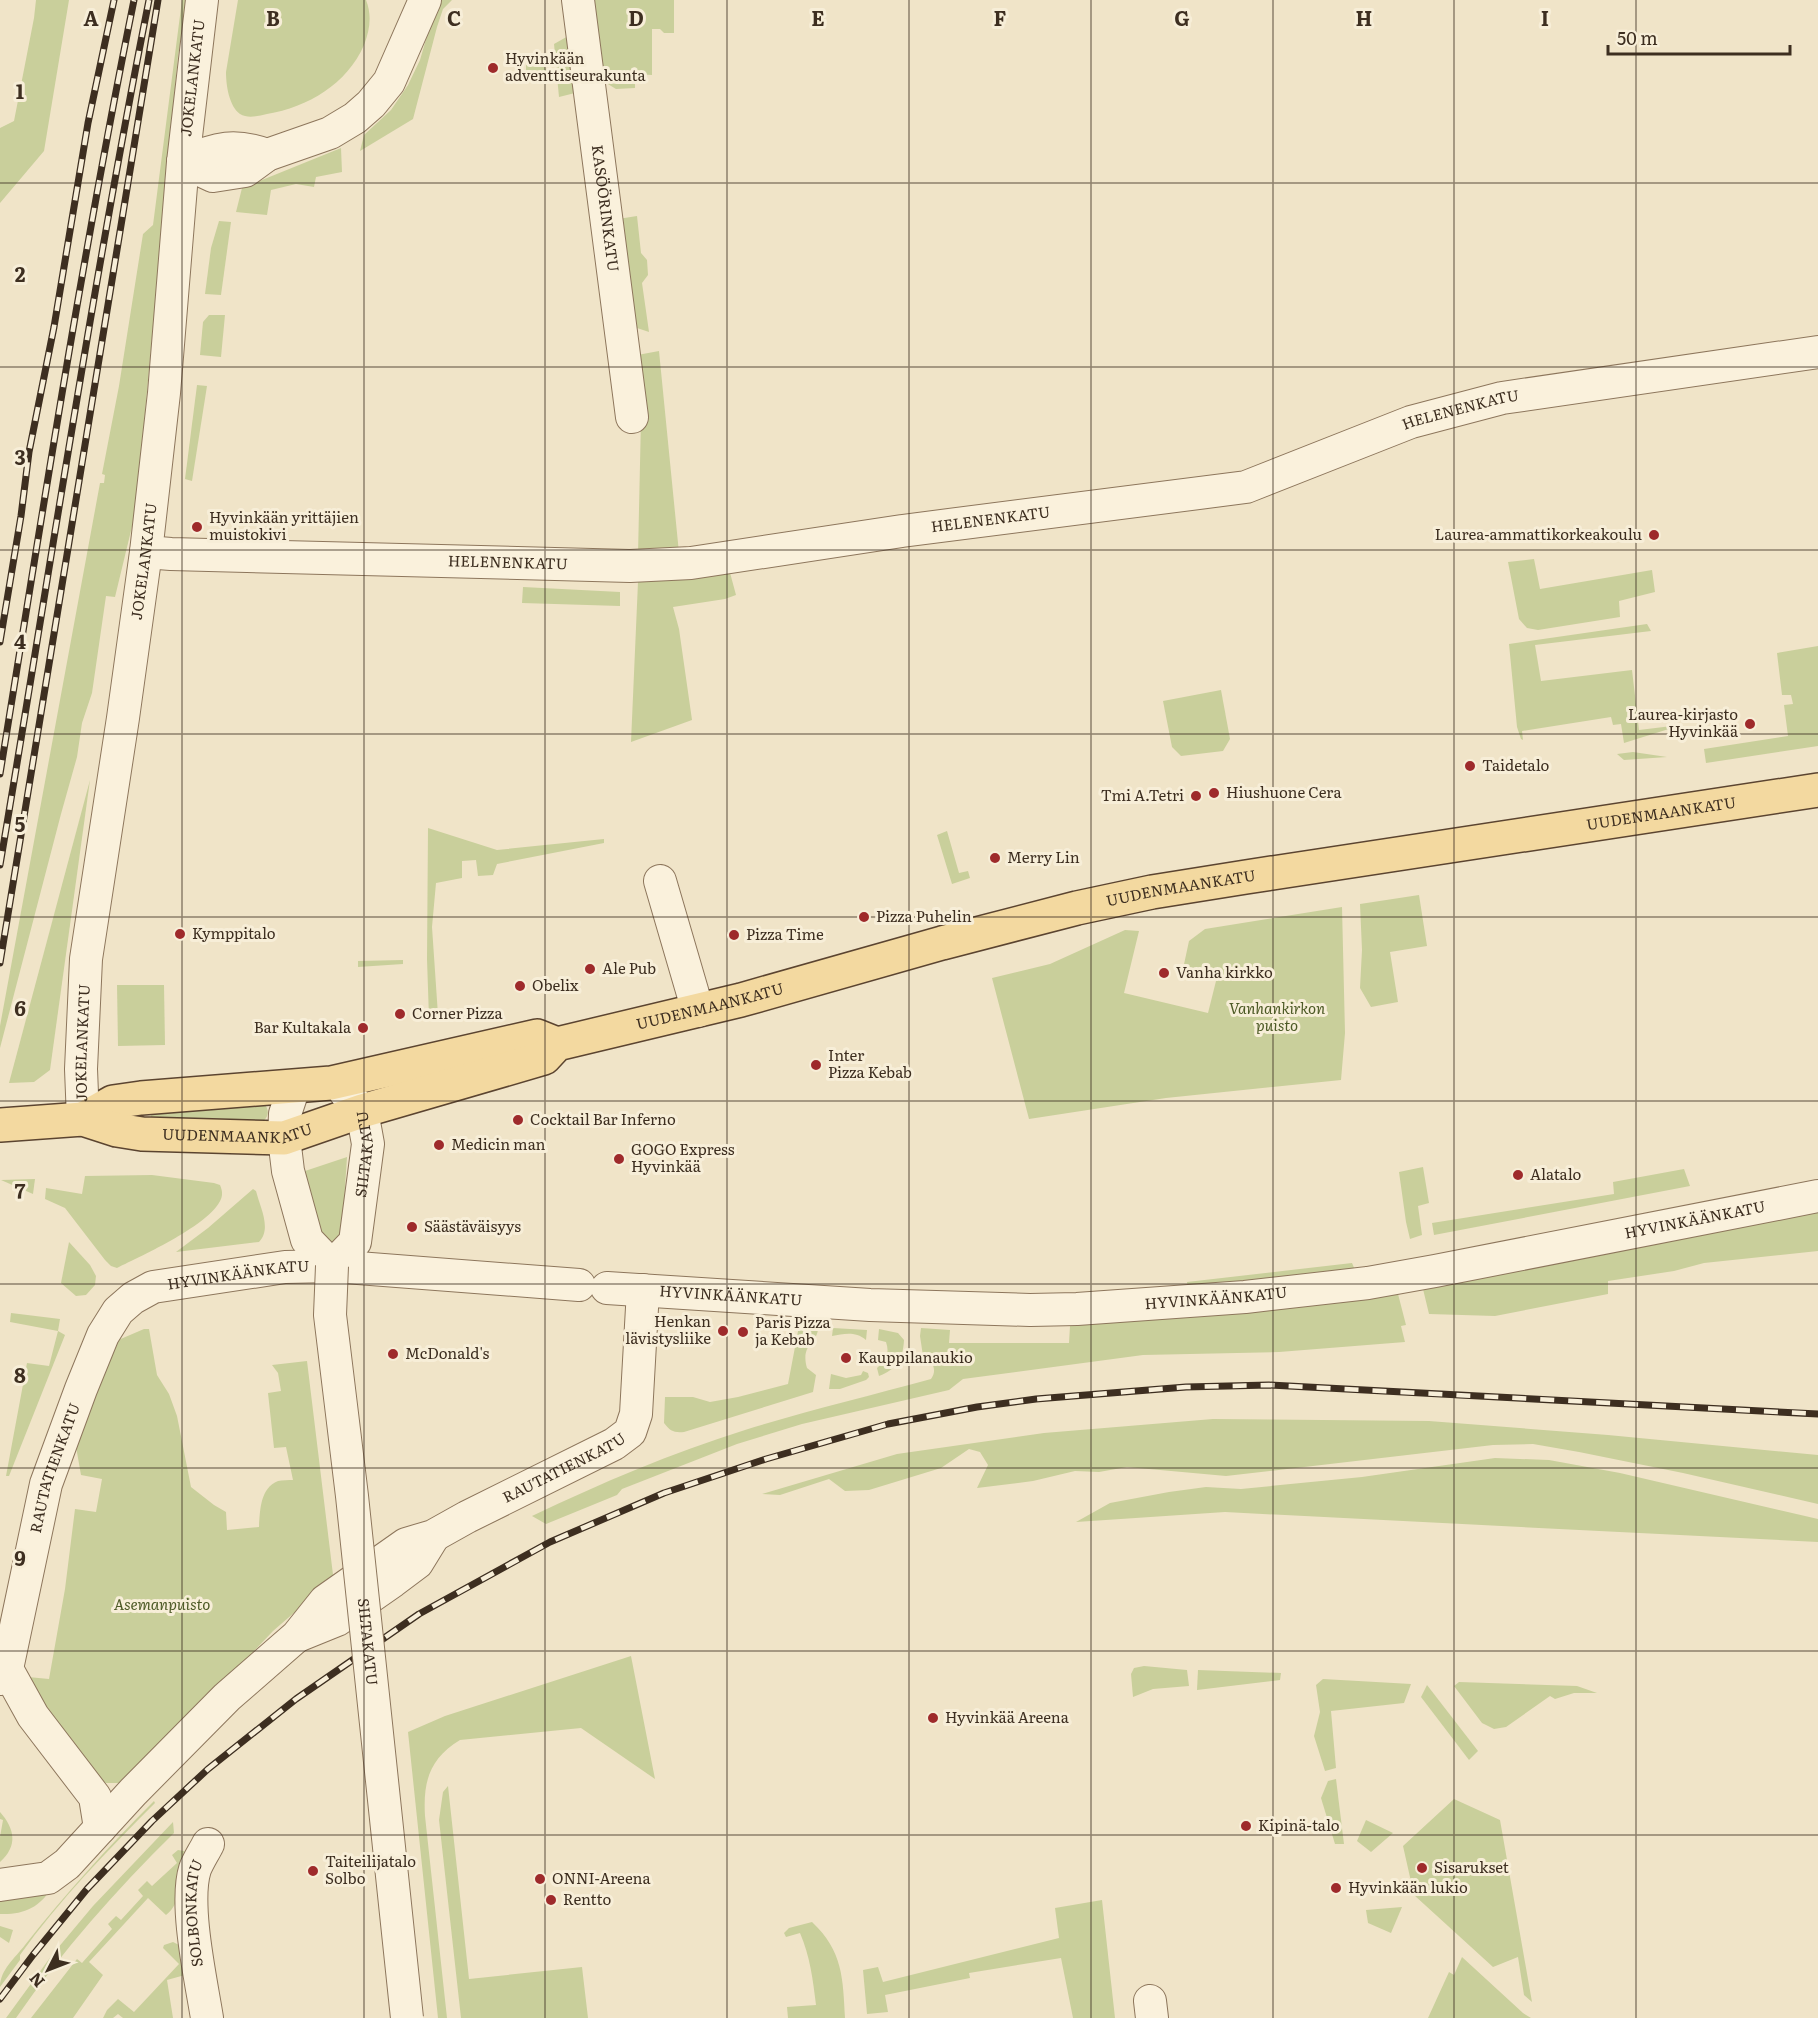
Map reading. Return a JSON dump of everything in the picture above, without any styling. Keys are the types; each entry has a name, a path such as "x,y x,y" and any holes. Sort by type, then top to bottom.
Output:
{"main road":[{"name":"UUDENMAANKATU","path":"83,1119 117,1130 142,1134 284,1138 362,1111 544,1058 557,1044 698,1011 955,940 1124,898 1299,868 1818,790"},
{"name":"UUDENMAANKATU","path":"0,1125 83,1119 113,1102 331,1083 537,1036 557,1044"}],"street":[{"path":"402,0 406,41"},
{"path":"183,162 220,148 248,148 267,155 330,133 355,118 371,104 389,82 425,0"},
{"name":"KASÖÖRINKATU","path":"578,0 632,417"},
{"name":"JOKELANKATU","path":"83,1119 81,1069 86,959 146,552 164,393 183,162 202,4"},
{"name":"HELENENKATU","path":"146,552 630,566 691,563 902,531 1246,487 1412,422 1502,398 1818,352"},
{"path":"660,881 698,1011"},
{"name":"SILTAKATU","path":"331,1083 350,1096 362,1111 368,1144 355,1242 332,1266 330,1315 353,1508 407,2018"},
{"path":"294,1087 285,1114 284,1138 288,1171 307,1240 332,1266"},
{"name":"HYVINKÄÄNKATU","path":"118,1311 132,1298 153,1287 285,1267 332,1266 870,1305 1030,1310 1077,1309 1245,1297 1368,1282 1446,1269 1818,1196"},
{"name":"RAUTATIENKATU","path":"0,1885 48,1878 67,1864 133,1792 227,1697 297,1636 325,1601 406,1544 433,1536 614,1444 630,1432 636,1414 643,1290"},
{"name":"RAUTATIENKATU","path":"100,1828 95,1797 4,1674 46,1484 106,1329 118,1311"},
{"path":"95,1797 133,1792"},
{"name":"SOLBONKATU","path":"207,2018 192,1919 191,1894 195,1869 208,1844"}],"green space":[{"path":"36,0 69,0 44,151 0,203 0,128 14,121"},
{"path":"182,0 188,0 178,56 136,510 115,597 106,596 92,693 82,723 77,757 0,1048 0,1026 100,483 104,483 105,475 102,474 119,386 143,234 153,225"},
{"path":"238,0 366,0 370,17 368,34 357,59 337,82 324,92 282,111 246,116 240,114 233,106 226,77"},
{"path":"440,0 452,0 443,9 437,27 413,119 360,151 364,135 391,110 408,85 420,60"},
{"path":"592,0 674,0 674,33 652,29 652,75 635,74 635,88 616,89 603,81"},
{"path":"570,35 575,93 559,97 554,44"},
{"path":"526,65 544,66 552,81 526,82"},
{"path":"341,148 342,172 316,177 314,187 296,184 271,190 267,215 236,212 242,188"},
{"path":"637,216 641,253 647,260 648,275 642,283 649,332 637,328 629,320 618,219"},
{"path":"219,221 231,222 221,295 205,294 211,248"},
{"path":"209,315 225,315 221,357 200,355 203,322"},
{"path":"659,351 679,553 638,555 641,419 632,356"},
{"path":"197,385 207,386 192,481 185,479"},
{"path":"1534,559 1540,589 1652,570 1655,592 1619,601 1620,617 1538,630 1527,628 1519,619 1508,562"},
{"path":"729,569 736,595 725,599 673,607 679,629 692,720 631,742 638,582"},
{"path":"523,587 620,592 620,606 522,603"},
{"path":"1647,624 1651,631 1535,645 1541,681 1632,670 1639,730 1672,726 1672,728 1624,743 1621,724 1613,725 1611,717 1522,731 1523,740 1521,739 1517,727 1509,644"},
{"path":"1818,646 1818,746 1706,763 1704,749 1788,736 1784,705 1793,704 1791,695 1782,695 1777,653"},
{"path":"1221,690 1230,739 1223,751 1181,756 1172,747 1163,701"},
{"path":"1633,752 1667,757 1624,760 1617,754"},
{"path":"90,780 50,1070 34,1082 9,1083"},
{"path":"428,828 497,850 604,839 604,843 497,864 493,875 478,876 476,860 462,861 462,878 436,883 432,927 438,1015 429,1018 427,959"},
{"path":"947,831 959,873 968,871 970,878 952,884 937,835"},
{"path":"1419,895 1427,946 1390,952 1398,1002 1371,1007 1360,988 1362,950 1360,904"},
{"name":"Vanhankirkon puisto","path":"1342,907 1345,1033 1341,1080 1166,1098 1029,1119 992,978 1050,964 1125,930 1139,931 1124,993 1208,1013 1217,977 1183,969 1189,941 1205,929"},
{"path":"403,960 403,964 358,967 358,961"},
{"path":"117,985 164,985 165,1045 118,1046"},
{"path":"264,1103 268,1114 260,1124 152,1124 150,1110"},
{"path":"347,1157 342,1234 336,1245 325,1245 302,1172"},
{"path":"1423,1167 1429,1203 1418,1206 1422,1235 1410,1239 1399,1172"},
{"path":"1684,1169 1690,1186 1434,1235 1432,1223 1614,1194 1613,1182"},
{"path":"152,1175 214,1183 220,1185 222,1197 204,1219 190,1229 117,1268 105,1260 65,1208 45,1199 46,1188 82,1194 85,1176"},
{"path":"35,1179 33,1194 1,1180"},
{"path":"253,1189 256,1191 265,1224 263,1237 259,1242 176,1252 208,1228"},
{"path":"1818,1212 1818,1251 1704,1263 1674,1271 1608,1281 1608,1294 1495,1316 1429,1314 1423,1289"},
{"path":"69,1242 90,1265 96,1276 95,1285 86,1295 76,1296 61,1283"},
{"path":"1352,1263 1355,1270 1188,1289 1187,1282"},
{"path":"1398,1294 1406,1325 1401,1326 1405,1342 1279,1352 1143,1355 963,1379 949,1390 802,1424 737,1444 622,1489 617,1495 546,1524 532,1516 637,1469 691,1448 791,1416 931,1379 934,1369 929,1360 923,1356 921,1328 950,1330 949,1343 1069,1343 1072,1322"},
{"path":"11,1313 60,1319 58,1331 10,1322"},
{"path":"799,1326 818,1328 807,1349 805,1360 807,1368 816,1375 813,1392 684,1432 672,1431 664,1423 665,1397 693,1397 710,1402 788,1384"},
{"path":"833,1328 867,1330 866,1340 854,1334 832,1336"},
{"name":"Asemanpuisto","path":"149,1329 157,1375 169,1394 177,1416 191,1487 226,1512 227,1530 259,1527 264,1494 272,1484 278,1481 293,1480 286,1447 274,1448 268,1393 281,1391 278,1373 272,1365 307,1361 334,1583 303,1605 273,1631 128,1783 106,1783 95,1778 53,1725 28,1677 49,1679 65,1589 75,1509 96,1512 102,1479 81,1475 75,1441 116,1341"},
{"path":"879,1329 898,1333 904,1340 902,1353 895,1367 879,1376 877,1368 885,1359 888,1350 886,1342 878,1340"},
{"path":"58,1331 65,1335 9,1476 6,1476 27,1363 49,1366"},
{"path":"863,1371 868,1373 869,1377 866,1380 840,1389 829,1389 831,1374 846,1378 861,1375"},
{"path":"1213,1419 1429,1421 1818,1455 1818,1504 1683,1473 1533,1444 1493,1445 1226,1476 1127,1467 1099,1472 1075,1471 1033,1481 977,1488 988,1465 980,1452 969,1449 941,1468 869,1490 845,1491 829,1479 780,1495 762,1494 897,1454 1044,1433"},
{"path":"1495,1458 1549,1460 1620,1473 1818,1519 1818,1542 1225,1512 1076,1522 1110,1503 1169,1492 1206,1487 1241,1489 1362,1477"},
{"path":"631,1656 655,1779 581,1728 460,1740 441,1755 430,1772 425,1792 425,1816 447,2018 438,2018 408,1732 445,1716"},
{"path":"1144,1666 1187,1670 1189,1686 1153,1689 1133,1697 1131,1674 1134,1668"},
{"path":"1198,1670 1281,1673 1280,1680 1197,1690"},
{"path":"1323,1679 1411,1684 1404,1703 1331,1711 1336,1768 1325,1771 1314,1736 1320,1712 1316,1685"},
{"path":"1459,1682 1577,1686 1597,1693 1574,1693 1555,1699 1550,1696 1506,1727 1494,1729 1482,1723 1454,1686"},
{"path":"1427,1685 1478,1751 1469,1760 1421,1697"},
{"path":"1336,1779 1344,1844 1335,1844 1321,1798 1328,1781"},
{"path":"448,1786 469,1979 582,1967 588,2018 461,2018 439,1820 443,1792"},
{"path":"1454,1799 1500,1820 1532,2002 1524,1995 1518,1957 1493,1967 1414,1895 1403,1846"},
{"path":"154,1801 155,1803 51,1914 20,1955 20,1960 0,1987 5,1970 40,1926 87,1871"},
{"path":"0,1812 9,1825 12,1844 0,1862 3,1820 0,1819"},
{"path":"1366,1820 1393,1833 1371,1852 1357,1841"},
{"path":"173,1822 174,1833 90,1922 16,2018 6,2018 52,1955 93,1906"},
{"path":"178,1850 188,1855 181,1888 171,1910 166,1915 148,1898 89,1962 103,1975 73,2018 31,2018 77,1959 82,1963 112,1929 108,1924 116,1916 121,1920 143,1896 138,1890 147,1881 152,1886 177,1863 172,1855"},
{"path":"51,1888 41,1901 30,1909 0,1914 0,1896"},
{"path":"1102,1900 1115,2018 1073,2018 1061,1958 969,1973 970,1978 885,1995 888,2012 867,2014 863,1970 878,1967 883,1982 1059,1938 1055,1908"},
{"path":"1402,1907 1391,1933 1368,1923 1366,1910"},
{"path":"812,1922 836,1955 842,1978 845,2018 788,2018 787,2007 816,2005 809,1959 800,1933 786,1937 784,1933 789,1928"},
{"path":"0,1926 13,1930 9,1943 0,1937"},
{"path":"173,1942 181,1946 185,1975 167,1980 173,2018 123,2018 118,2014 113,2018 103,2018 107,2010 118,1999 134,2012 179,1964 163,1948 164,1945"},
{"path":"1462,1957 1531,2018 1428,2018 1449,1972 1454,1975"}],"railway":[{"path":"0,642 29,452 54,327 88,123 114,0"},
{"path":"0,774 80,290 134,0"},
{"path":"0,865 90,324 149,0"},
{"path":"0,963 158,0"},
{"path":"0,1999 87,1889 152,1821 208,1769 296,1699 419,1614 550,1542 664,1493 766,1459 888,1424 977,1407 1036,1399 1186,1387 1269,1385 1818,1414"}],"place":[{"name":"Hyvinkään adventtiseurakunta","path":"493,68"},
{"name":"Hyvinkään yrittäjien muistokivi","path":"197,527"},
{"name":"Laurea-ammattikorkeakoulu","path":"1654,535"},
{"name":"Laurea-kirjasto Hyvinkää","path":"1750,724"},
{"name":"Taidetalo","path":"1470,766"},
{"name":"Hiushuone Cera","path":"1214,793"},
{"name":"Tmi A.Tetri","path":"1196,796"},
{"name":"Merry Lin","path":"995,858"},
{"name":"Pizza Puhelin","path":"864,917"},
{"name":"Kymppitalo","path":"180,934"},
{"name":"Pizza Time","path":"734,935"},
{"name":"Ale Pub","path":"590,969"},
{"name":"Vanha kirkko","path":"1164,973"},
{"name":"Obelix","path":"520,986"},
{"name":"Corner Pizza","path":"400,1014"},
{"name":"Bar Kultakala","path":"363,1028"},
{"name":"Inter Pizza Kebab","path":"816,1065"},
{"name":"Cocktail Bar Inferno","path":"518,1120"},
{"name":"Medicin man","path":"439,1145"},
{"name":"GOGO Express Hyvinkää","path":"619,1159"},
{"name":"Alatalo","path":"1518,1175"},
{"name":"Säästäväisyys","path":"412,1227"},
{"name":"Henkan lävistysliike","path":"723,1331"},
{"name":"Paris Pizza ja Kebab","path":"743,1332"},
{"name":"McDonald's","path":"393,1354"},
{"name":"Kauppilanaukio","path":"846,1358"},
{"name":"Hyvinkää Areena","path":"933,1718"},
{"name":"Kipinä-talo","path":"1246,1826"},
{"name":"Sisarukset","path":"1422,1868"},
{"name":"Taiteilijatalo Solbo","path":"313,1871"},
{"name":"ONNI-Areena","path":"540,1879"},
{"name":"Hyvinkään lukio","path":"1336,1888"},
{"name":"Rentto","path":"551,1900"}]}
